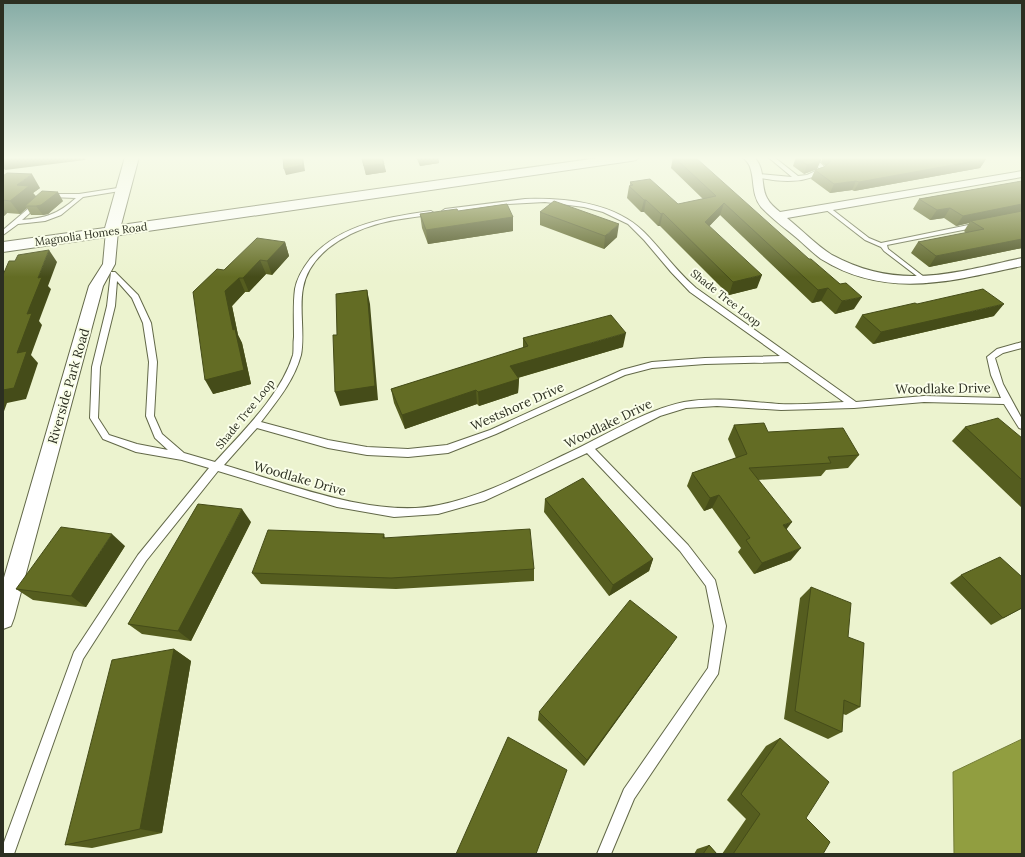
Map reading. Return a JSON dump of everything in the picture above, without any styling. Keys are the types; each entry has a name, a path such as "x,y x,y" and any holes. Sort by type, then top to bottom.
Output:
{"street":[{"name":"Riverside Park Road","path":"3,618 96,286 112,270 110,242 122,197"},
{"name":"Magnolia Homes Road","path":"3,247 351,197"},
{"path":"761,197 764,203 826,257 850,270 874,277 896,281 926,281 1022,262"},
{"path":"779,216 890,197"}],"lane":[{"path":"3,233 46,197"},
{"path":"15,222 41,220 55,217 80,197"},
{"name":"Shade Tree Loop","path":"7,854 78,656 142,558 216,467 255,424 287,381 297,354 299,288 306,269 321,251 343,236 371,224 394,218 514,202 542,200 569,201 592,206 630,223 645,236 673,270 692,290 854,405"},
{"path":"827,208 867,239 883,246 886,250 926,281"},
{"path":"883,246 889,242 983,224"},
{"name":"Woodlake Drive","path":"112,270 111,306 96,367 94,418 106,437 136,448 182,456 337,503 394,513 438,510 484,497 588,448 657,413 686,405 717,403 781,407 854,405 924,399 1006,401 992,368 991,357 1000,351 1022,345"},
{"name":"Woodlake Drive","path":"112,270 135,297 147,323 153,362 150,416 158,436 182,456"},
{"name":"Westshore Drive","path":"255,424 328,444 367,451 408,453 448,449 493,432 622,373 652,365 705,361 788,359"},
{"path":"1006,401 1022,426"},
{"path":"588,448 684,548 711,584 720,626 714,670 629,794 604,854"}],"shaded area":[{"path":"1022,739 1022,854 954,854 953,772"}],"building":[{"path":"3,197 15,197 10,201 3,200"},
{"path":"35,197 51,197 41,205 25,206"},
{"path":"641,197 670,197 678,204 711,197 740,197 809,259 811,259 840,284 846,283 862,297 842,301 828,288 818,290 724,203 705,222 762,275 733,282 663,213 661,214"},
{"path":"930,197 1022,197 1022,204 963,216 950,208 937,210 919,199"},
{"path":"554,201 619,224 605,236 540,212"},
{"path":"507,204 513,217 426,230 420,214 457,209 458,211"},
{"path":"1022,211 1022,239 936,256 918,242 984,229 971,221"},
{"path":"257,238 285,242 267,261 260,260 243,278 239,278 225,291 233,330 235,329 244,370 205,380 193,292 217,269 224,270"},
{"path":"49,250 38,278 42,277 27,314 32,313 17,353 27,351 14,388 3,390 3,275 9,261 15,261 18,255"},
{"path":"983,289 1004,304 881,332 862,315 915,303 917,304"},
{"path":"367,290 375,386 335,392 333,335 337,335 336,294"},
{"path":"611,315 626,333 510,366 519,379 478,392 476,390 402,415 391,389 528,346 523,338"},
{"path":"998,418 1022,438 1022,480 965,427"},
{"path":"764,423 768,432 843,428 859,455 828,457 831,463 749,468 792,522 783,525 801,548 762,563 746,540 750,538 719,495 710,498 692,473 747,454 734,425"},
{"path":"583,478 653,559 613,585 545,499"},
{"path":"198,504 242,509 178,631 128,624"},
{"path":"61,527 112,534 71,596 16,589"},
{"path":"530,529 534,569 391,578 252,573 268,530 384,534 383,538"},
{"path":"1000,557 1022,577 1022,608 1003,618 961,575"},
{"path":"811,587 851,603 848,637 864,643 860,707 844,700 842,732 795,711"},
{"path":"630,600 677,637 587,760 539,712"},
{"path":"174,649 140,829 65,845 112,660"},
{"path":"508,737 567,770 536,854 456,854"},
{"path":"780,738 829,782 806,818 830,842 823,854 733,854 760,814 741,794"},
{"path":"709,845 717,854 703,854"}]}
